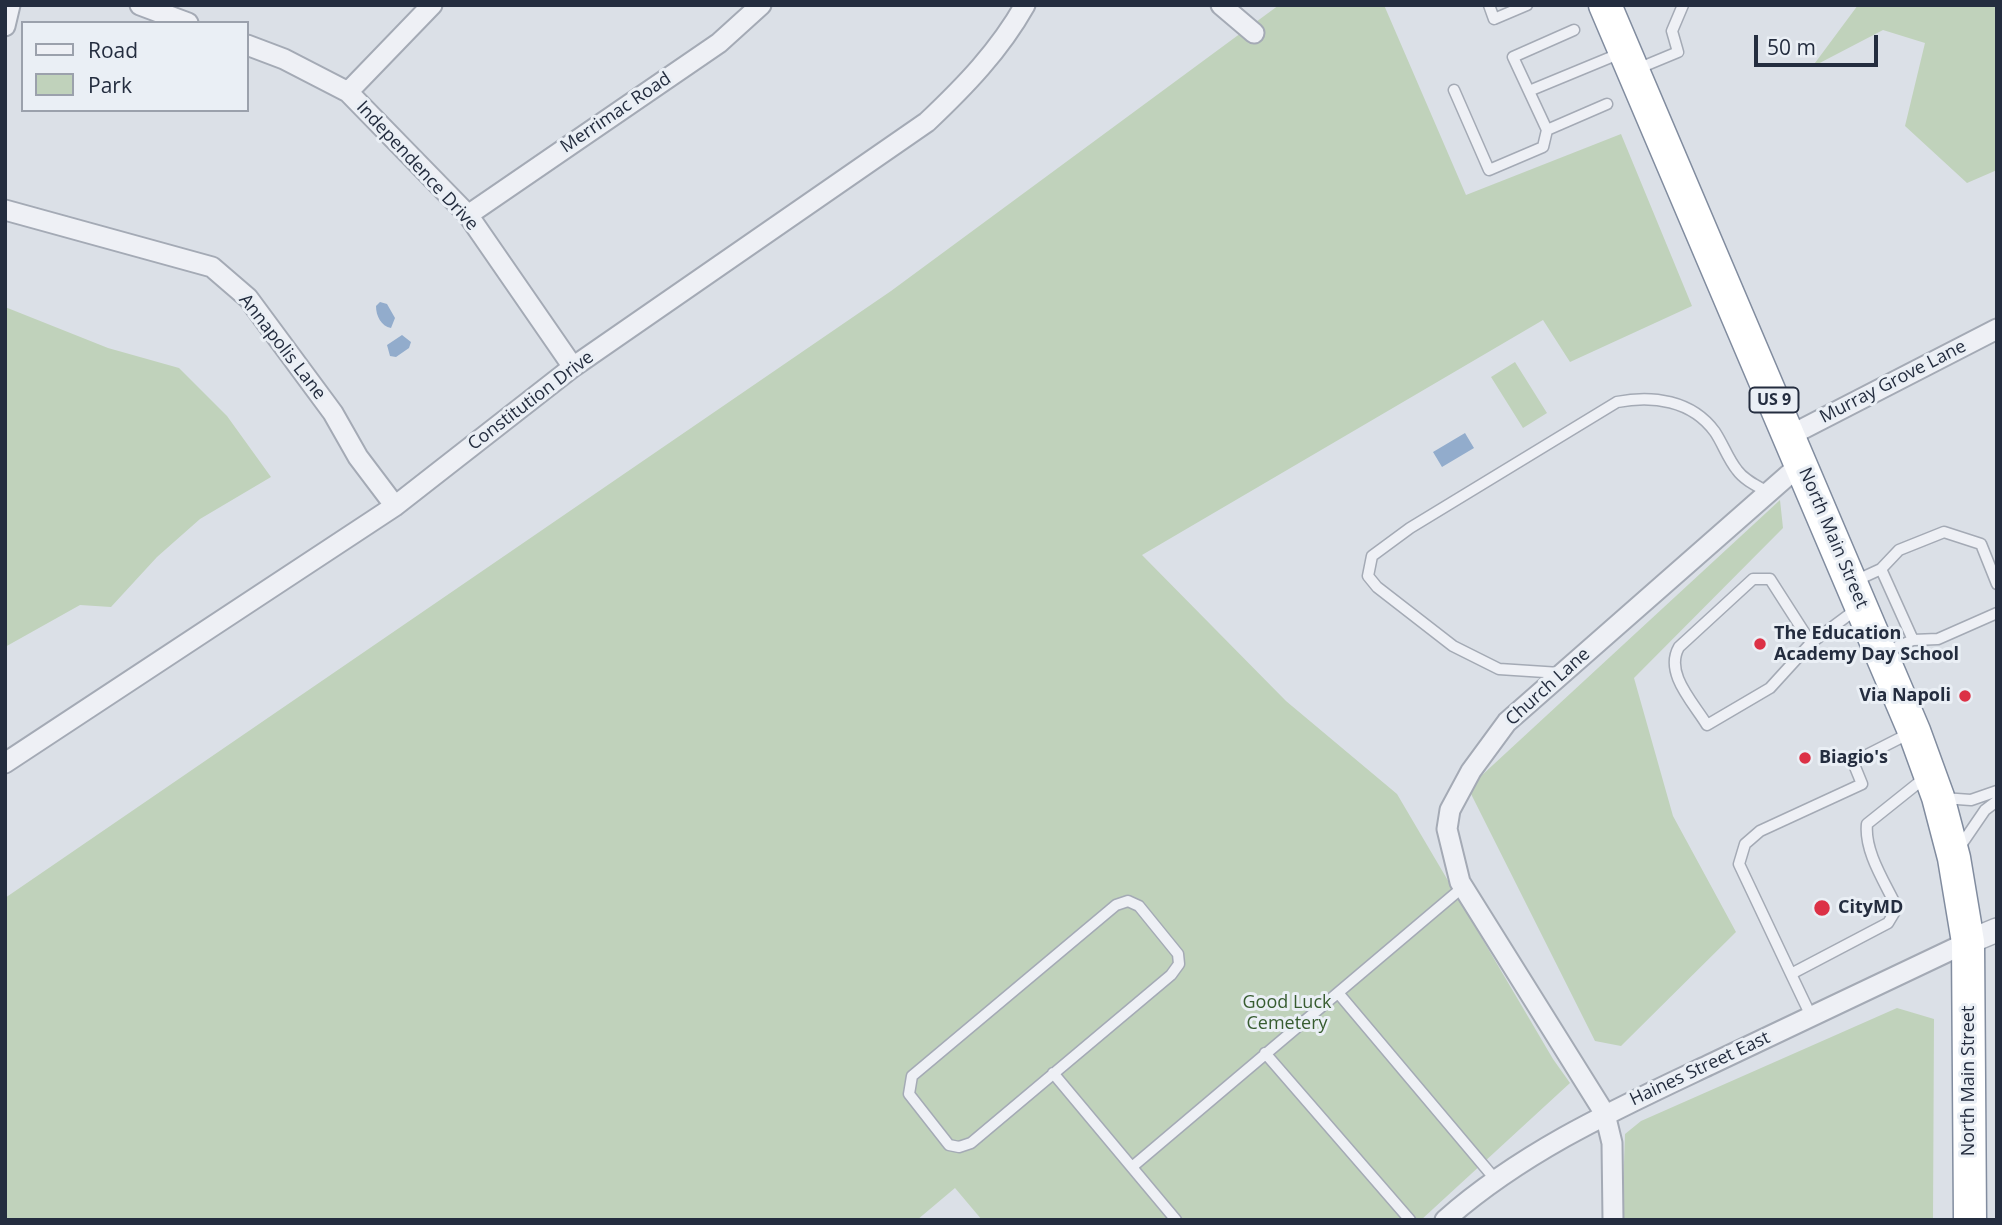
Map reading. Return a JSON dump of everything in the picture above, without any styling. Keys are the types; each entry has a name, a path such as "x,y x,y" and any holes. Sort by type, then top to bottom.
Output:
{"highway":[{"name":"North Main Street","path":"1605,5 1914,731 1982,936 1970,1220"}],"street":[{"path":"5,26 10,5"},
{"path":"143,5 183,21"},
{"path":"348,92 432,5"},
{"name":"Merrimac Road","path":"468,215 719,43 761,5"},
{"name":"Constitution Drive","path":"5,763 395,506 573,367 927,122 974,78 1010,32 1025,5"},
{"path":"1221,5 1254,33"},
{"name":"Independence Drive","path":"248,45 284,59 348,92 468,215 573,367"},
{"name":"Annapolis Lane","path":"5,210 212,267 248,298 334,413 358,457 395,506"},
{"name":"Murray Grove Lane","path":"1795,449 1997,329"},
{"name":"Church Lane","path":"1605,1114 1463,887 1447,829 1457,793 1507,722 1768,492 1795,449"},
{"name":"Haines Street East","path":"1445,1220 1495,1179 1539,1149 1605,1114 1982,936"},
{"path":"1605,1114 1612,1143 1613,1220"}],"lane":[{"path":"1489,5 1494,19 1527,5"},
{"path":"1529,91 1629,61 1678,52 1672,31 1683,5"},
{"path":"1454,90 1489,170 1542,147 1547,130 1513,57 1574,30"},
{"path":"1547,130 1607,104"},
{"path":"1563,673 1499,669 1454,646 1377,587 1368,576 1372,556 1410,528 1617,402 1642,397 1672,402 1698,414 1714,432 1736,470 1768,492"},
{"path":"1811,643 1770,579 1753,579 1679,647 1672,658 1673,670 1707,725 1770,688 1899,550 1944,532 1981,544 1997,584"},
{"path":"1881,569 1913,640"},
{"path":"1882,653 1913,640 1938,639 1997,613"},
{"path":"1811,1016 1739,864 1745,844 1760,831 1862,784 1853,762 1914,731"},
{"path":"1791,974 1888,923 1897,908 1872,853 1866,834 1867,824 1934,786 1971,800 1997,791"},
{"path":"1954,858 1972,826 1997,801"},
{"path":"1132,1167 1463,887"},
{"path":"1128,901 1139,906 1178,954 1179,964 1171,975 1053,1073 971,1143 959,1147 949,1145 909,1094 912,1076 1116,905 1128,901"},
{"path":"1339,994 1495,1179"},
{"path":"1265,1053 1410,1220"},
{"path":"1053,1073 1176,1220"}],"green space":[{"name":"Good Luck Cemetery","path":"1279,5 1384,5 1466,195 1621,134 1692,306 1570,362 1543,320 1142,555 1286,701 1397,794 1553,1059 1570,1083 1421,1220 982,1220 955,1188 917,1220 5,1220 5,898 891,291"},
{"path":"1858,5 1997,5 1997,170 1967,183 1905,126 1925,43 1883,30 1812,67"},
{"path":"5,307 108,348 179,368 227,416 271,477 200,519 157,557 111,607 80,605 5,647"},
{"path":"1515,362 1547,413 1523,428 1491,377"},
{"path":"1780,500 1783,528 1634,678 1673,816 1736,932 1621,1046 1595,1041 1468,788"},
{"path":"1897,1008 1934,1019 1933,1220 1622,1220 1625,1134 1641,1121"}],"water":[{"path":"380,302 387,304 395,318 391,328 384,325 378,317 376,306"},
{"path":"402,335 411,342 409,348 396,357 390,356 387,345"},
{"path":"1465,433 1474,448 1442,467 1433,452"}],"place":[{"name":"The Education Academy Day School","path":"1760,644"},
{"name":"Via Napoli","path":"1965,696"},
{"name":"Biagio's","path":"1805,758"},
{"name":"CityMD","path":"1822,908"}]}
